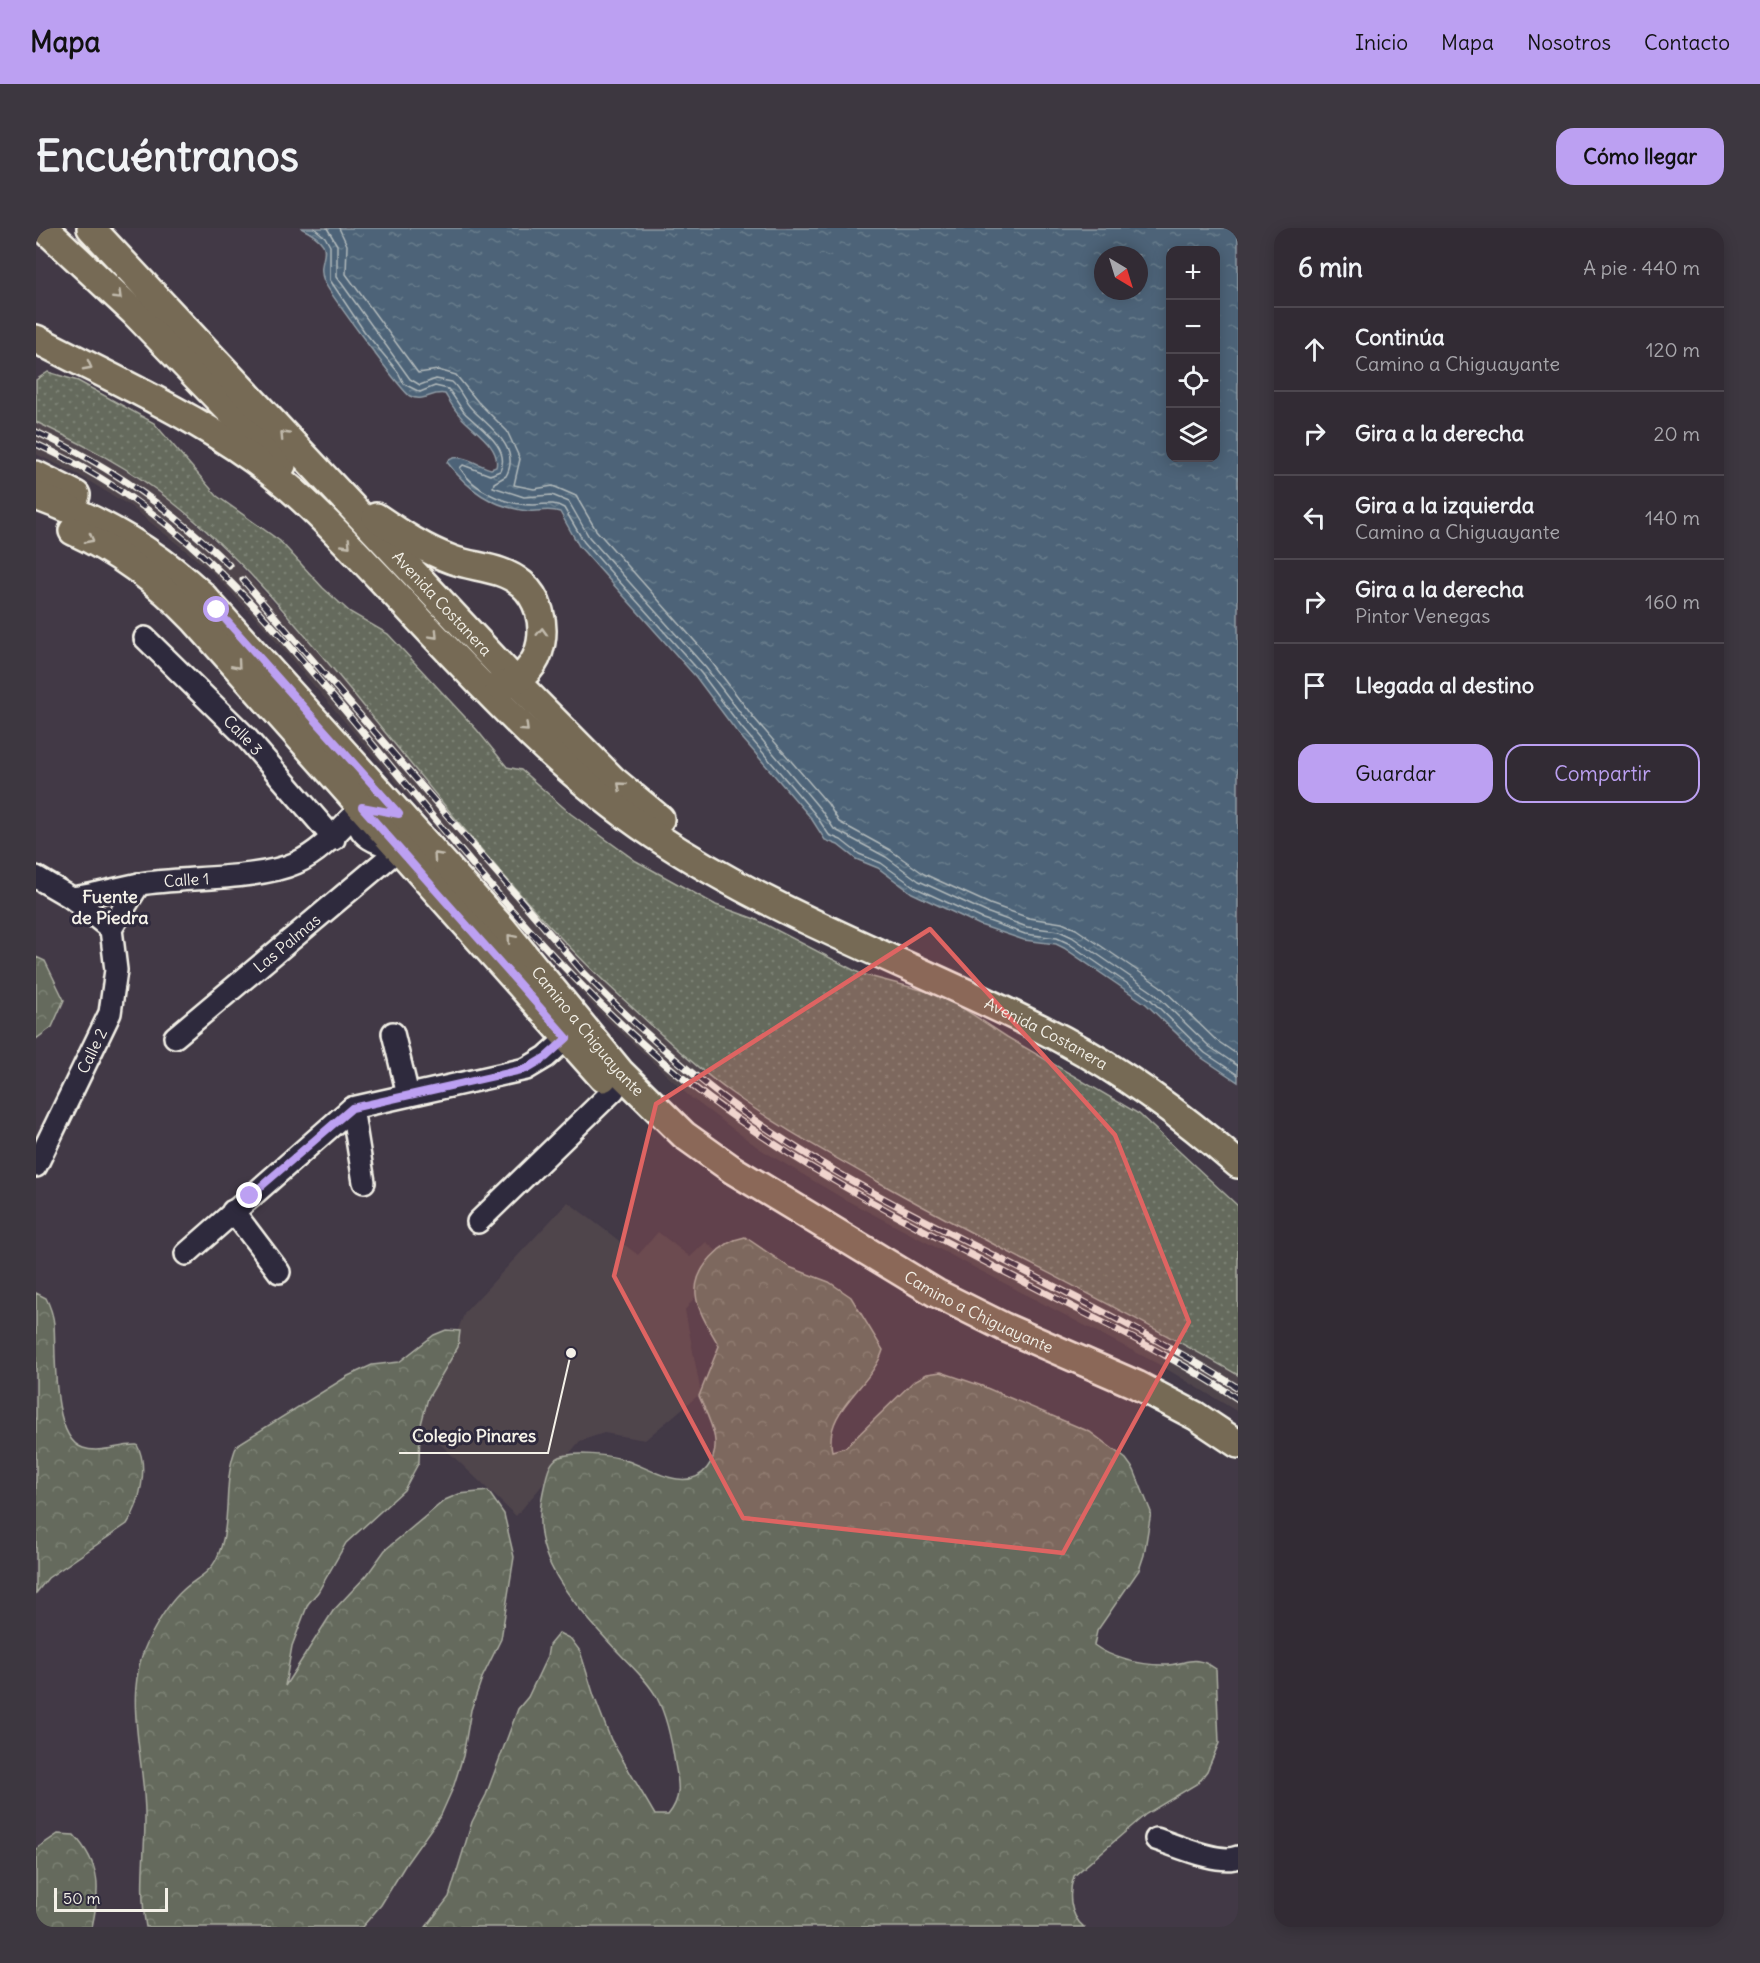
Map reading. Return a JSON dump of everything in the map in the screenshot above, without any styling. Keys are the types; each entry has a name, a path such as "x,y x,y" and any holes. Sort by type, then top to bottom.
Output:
{"main road":[{"path":"44,228 134,312 300,484 322,518"},
{"path":"59,228 113,266 174,317"},
{"name":"Avenida Costanera","path":"91,228 515,681 605,772 654,814 751,883 836,932"},
{"name":"Avenida Costanera","path":"36,339 224,439 271,472 322,518 483,687 561,762 651,833 744,889 1068,1043 1146,1092 1238,1164"},
{"path":"36,475 71,492 122,524 188,582"},
{"path":"324,478 414,543 459,562 502,572 525,586 538,605 543,636 534,662 515,681 501,686 483,687"},
{"name":"Camino a Chiguayante","path":"36,496 117,532 188,582 229,623 533,964 640,1095 708,1154 936,1293 1004,1327 1137,1385 1196,1416 1238,1444"},
{"name":"Camino a Chiguayante","path":"36,516 103,546 168,594 228,654 360,817 399,849 615,1090 661,1136 700,1167 910,1296 1004,1344 1152,1410 1238,1464"},
{"path":"360,817 399,814"}],"street":[{"name":"Calle 3","path":"145,638 245,736 334,839"},
{"name":"Calle 1","path":"72,898 139,884 285,867 334,839 360,817"},
{"name":"Las Palmas","path":"175,1037 399,849"},
{"path":"36,877 72,898 111,928 139,884"},
{"name":"Calle 2","path":"36,1166 110,1013 116,970 111,928"},
{"path":"393,1033 408,1095"},
{"path":"186,1254 352,1108 526,1069 546,1057 567,1038"},
{"path":"478,1222 615,1090"},
{"path":"352,1108 364,1182"},
{"path":"233,1211 279,1272"},
{"path":"1156,1839 1202,1855 1233,1860 1238,1857"}],"highlighted area":[{"path":"930,929 1115,1135 1189,1322 1063,1553 743,1518 614,1276 656,1104"}],"shaded area":[{"path":"36,422 97,453 148,484 172,502 230,555 314,646 509,884 617,993 729,1091 817,1147 1238,1374 1238,1412 1160,1365 844,1199 760,1149 690,1097 595,1008 489,891 263,626 211,571 130,506 77,474 36,454"},
{"path":"568,1202 638,1255 658,1232 690,1257 706,1242 725,1258 685,1310 701,1393 645,1440 604,1433 580,1441 516,1516 419,1424 465,1312"}],"green space":[{"path":"48,372 78,381 154,423 217,496 280,541 323,588 350,612 388,634 477,730 507,767 521,770 571,814 636,861 716,905 755,919 861,974 929,992 955,1003 1007,1037 1139,1114 1238,1206 1238,1375 820,1149 750,1106 689,1060 585,963 550,927 452,815 292,620 222,546 171,501 123,467 36,422 36,380"},
{"path":"36,957 45,961 64,1000 52,1027 36,1039"},
{"path":"745,1237 789,1267 829,1282 851,1297 883,1350 869,1375 841,1411 831,1436 832,1451 846,1447 914,1381 927,1374 941,1372 982,1386 1090,1432 1126,1459 1134,1470 1151,1512 1144,1555 1139,1570 1097,1631 1094,1645 1109,1654 1144,1664 1170,1665 1201,1661 1216,1669 1219,1743 1207,1771 1198,1783 1146,1814 1074,1876 1071,1903 1075,1916 1084,1927 426,1927 449,1897 472,1822 486,1795 518,1709 528,1697 547,1657 549,1645 559,1633 571,1639 580,1651 611,1740 655,1815 668,1815 676,1803 678,1778 669,1730 661,1705 644,1680 588,1619 559,1580 543,1545 540,1527 541,1501 550,1467 556,1459 562,1456 591,1454 612,1457 658,1474 679,1479 689,1479 699,1475 707,1468 715,1450 714,1432 699,1396 719,1346 699,1307 696,1294 697,1284 711,1257 727,1244"},
{"path":"36,1293 46,1298 52,1313 57,1392 65,1428 73,1441 90,1450 137,1445 141,1454 143,1474 136,1507 127,1524 48,1578 36,1593"},
{"path":"446,1330 460,1331 458,1347 428,1398 420,1428 419,1462 404,1490 346,1543 318,1592 308,1604 292,1646 285,1686 333,1611 367,1575 385,1550 445,1500 459,1494 488,1491 504,1514 514,1557 501,1639 482,1678 471,1710 463,1756 453,1788 441,1815 406,1864 381,1905 362,1927 146,1927 143,1886 144,1795 135,1703 137,1680 142,1657 151,1635 165,1612 178,1595 209,1569 216,1560 225,1532 230,1473 237,1445 348,1376 372,1365 399,1362 434,1335"},
{"path":"58,1834 74,1835 90,1857 97,1890 92,1927 36,1927 36,1849"}],"water":[{"path":"301,228 1238,228 1238,1082 1202,1058 1146,1004 1064,948 1056,944 1024,940 980,925 912,893 878,868 856,859 838,845 825,840 811,818 737,732 696,677 579,546 560,512 528,511 503,506 472,489 455,472 447,462 457,458 463,458 491,469 496,467 491,446 459,415 445,394 415,398 410,396 394,378 351,322 324,281 322,265 324,247 321,242"}],"railway":[{"path":"36,432 89,459 138,490 162,507 229,565"},
{"path":"36,444 86,469 131,498 172,528 210,562 281,636 534,935 612,1016 701,1092 750,1128 853,1191 959,1249 1154,1349 1238,1399"},
{"path":"243,580 583,972 631,1020 682,1065 763,1126 873,1193 1153,1338 1238,1388"}],"place":[{"name":"Colegio Pinares","path":"571,1353"}],"district":[{"name":"Fuente de Piedra","path":"110,907"}],"route":[{"path":"217,610 399,814 379,808 362,807 567,1038 546,1057 526,1069 352,1108 250,1196"}]}
